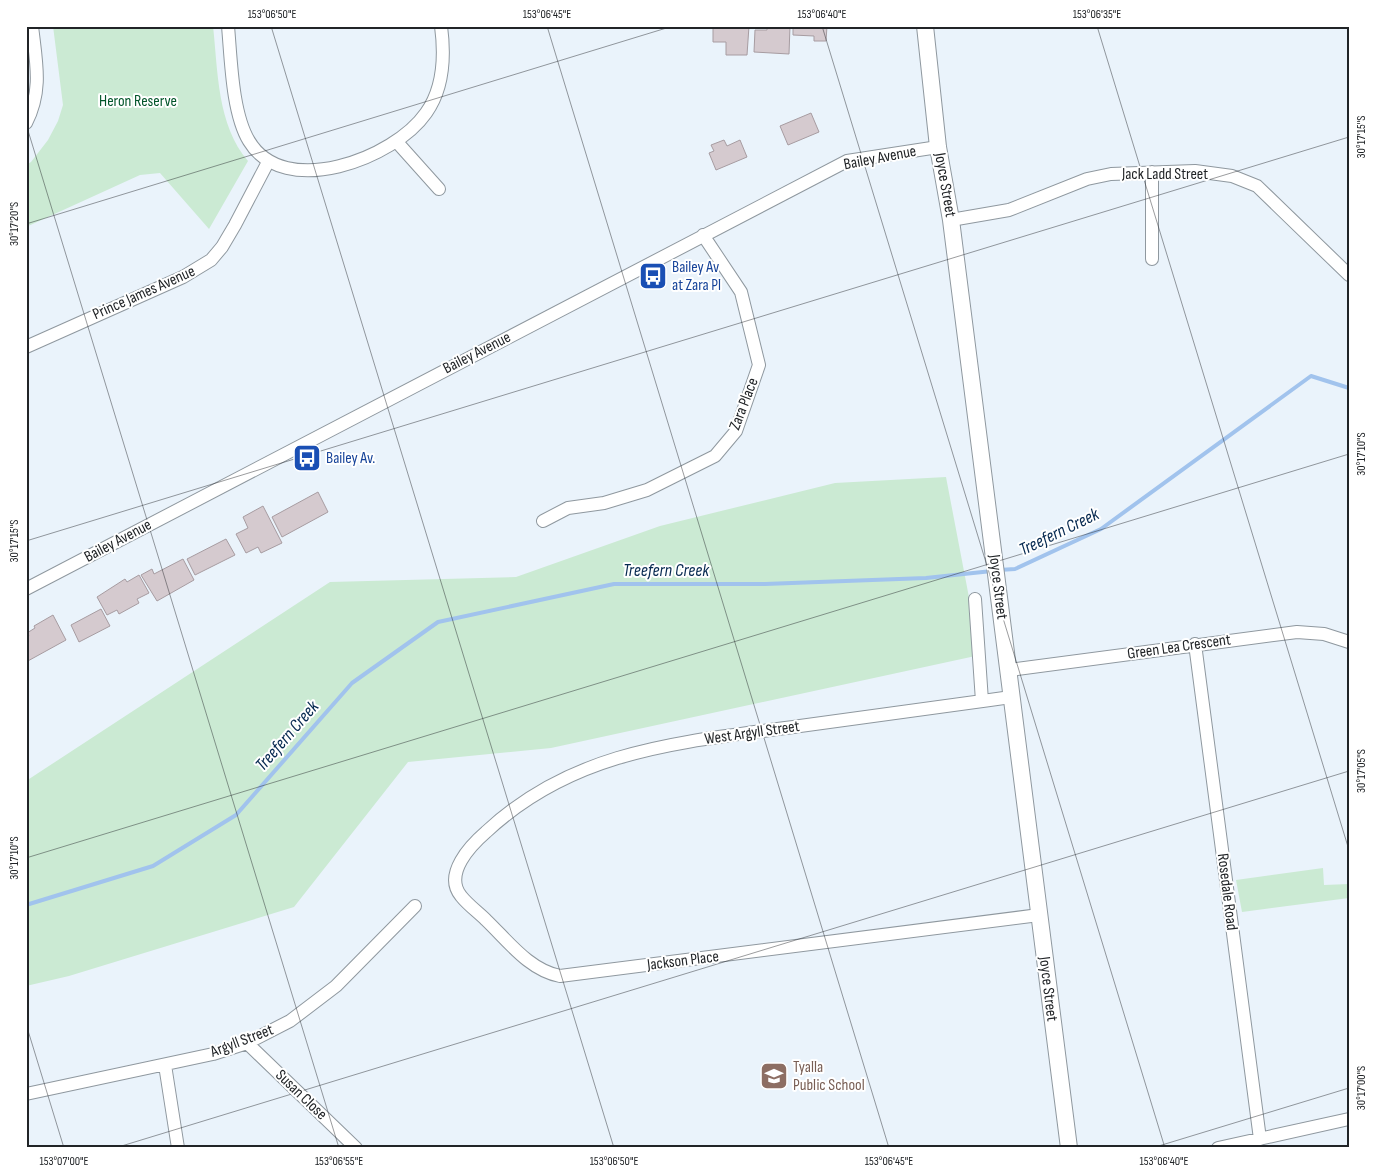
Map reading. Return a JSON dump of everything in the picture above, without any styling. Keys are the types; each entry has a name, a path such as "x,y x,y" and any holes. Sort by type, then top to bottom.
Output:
{"street":[{"path":"26,123 34,106 38,86 32,26"},
{"path":"228,26 241,125 249,142 268,162 299,170 329,169 359,159 396,140 415,126 426,114 439,86 443,51 441,26"},
{"name":"Joyce Street","path":"925,26 938,147 951,220 1069,1148"},
{"path":"396,140 439,189"},
{"name":"Bailey Avenue","path":"26,589 847,161 938,147"},
{"name":"Prince James Avenue","path":"26,347 183,277 211,260 236,225 268,162"},
{"name":"Jack Ladd Street","path":"951,220 1009,210 1087,179 1111,174 1195,171 1232,176 1257,186 1349,275"},
{"path":"1152,172 1152,259"},
{"name":"Zara Place","path":"542,520 568,508 604,503 647,490 715,456 736,431 758,365 742,292 703,235"},
{"path":"975,599 982,701"},
{"name":"Green Lea Crescent","path":"1009,670 1297,632 1324,634 1349,642"},
{"name":"Rosedale Road","path":"1196,644 1260,1139"},
{"name":"West Argyll Street","path":"507,812 556,782 600,763 667,744 1011,697"},
{"name":"Jackson Place","path":"507,812 466,852 456,874 458,892 537,968 560,976 1039,915"},
{"name":"Argyll Street","path":"26,1094 213,1054 247,1043 290,1021 336,986 415,906"},
{"name":"Susan Close","path":"247,1043 356,1148"},
{"path":"165,1064 178,1148"},
{"path":"1218,1148 1349,1119"}],"green space":[{"name":"Heron Reserve","path":"53,26 213,26 218,79 225,114 230,131 248,161 209,229 160,173 140,175 26,227 26,165 31,162 48,140 58,121 63,105"},
{"path":"946,477 980,655 551,748 408,762 294,907 69,976 26,986 26,781 330,582 516,577 660,526 835,483"},
{"path":"1323,868 1324,885 1349,884 1349,898 1242,912 1236,880"}],"building":[{"path":"713,26 749,26 747,55 726,55 726,42 713,42"},
{"path":"767,26 790,26 789,54 754,52 755,30 767,30"},
{"path":"793,26 827,26 826,41 814,41 814,36 793,35"},
{"path":"811,113 819,132 788,145 780,126"},
{"path":"724,140 727,146 740,140 747,157 716,170 709,153 714,151 711,145"},
{"path":"318,492 328,512 282,537 272,517"},
{"path":"263,506 282,543 261,553 258,547 246,553 236,534 248,528 243,517"},
{"path":"226,539 235,555 195,575 187,559"},
{"path":"183,559 194,580 157,601 141,575 152,569 154,574"},
{"path":"139,575 149,593 137,599 139,603 119,614 117,610 107,615 97,597 125,579 127,582"},
{"path":"101,609 110,626 79,642 71,625"},
{"path":"53,615 66,640 26,662 26,637 29,636 27,633 35,628 34,626"}],"waterway":[{"name":"Treefern Creek","path":"999,570 1015,569 1101,529 1311,376 1349,388"},
{"name":"Treefern Creek","path":"26,905 153,866 236,815 352,683 438,622 614,584 765,584 926,578 992,571"}],"place":[{"name":"Bailey Av at Zara Pl","path":"653,276"},
{"name":"Bailey Av.","path":"307,458"},
{"name":"Tyalla Public School","path":"774,1076"}]}
